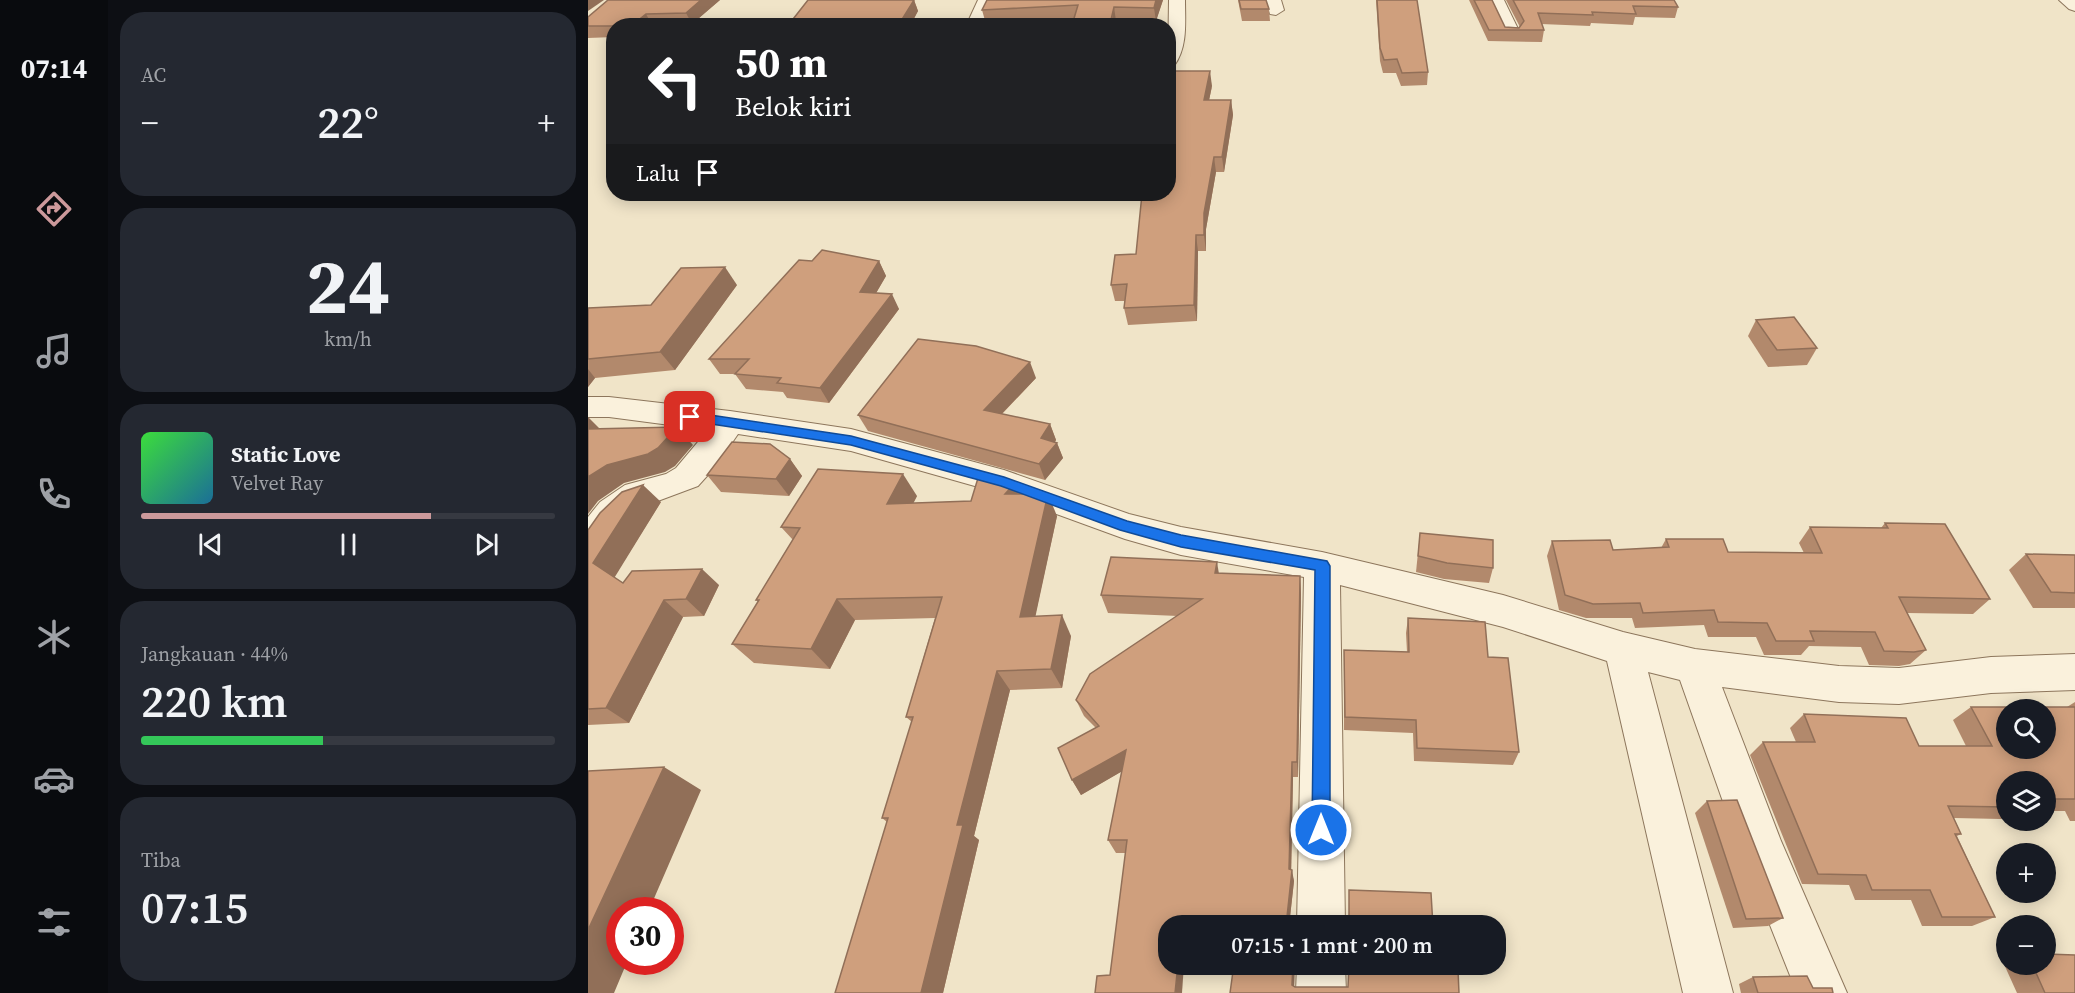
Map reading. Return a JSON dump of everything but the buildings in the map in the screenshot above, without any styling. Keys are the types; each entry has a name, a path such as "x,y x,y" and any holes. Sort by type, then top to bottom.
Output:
{"street":[{"path":"978,18 986,0"},
{"path":"1176,22 1177,0"},
{"path":"1496,0 1511,33"},
{"path":"2067,0 2075,6"},
{"path":"588,407 609,407 730,422 851,440 1004,482 1125,526 1181,541 1322,566 1503,611 1623,649 1695,666 1839,684 1899,686 1991,675 2075,672"},
{"path":"588,546 606,517 622,501 645,491 674,484 687,477 714,446 730,422"},
{"path":"1321,915 1322,566"},
{"path":"1623,649 1708,993"},
{"path":"1695,666 1761,847 1822,993"},
{"path":"1321,975 1321,993"}],"route":[{"path":"690,417 851,440 1004,482 1125,526 1181,541 1322,566 1321,830"}]}
